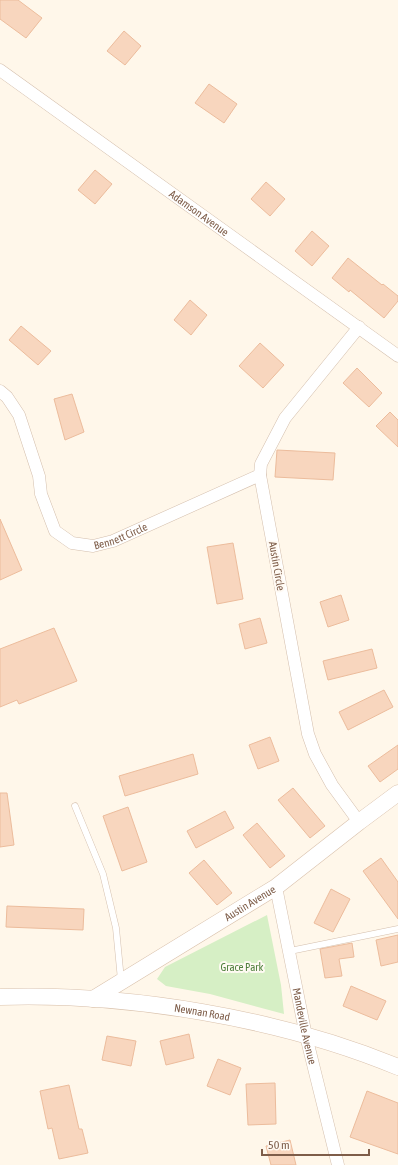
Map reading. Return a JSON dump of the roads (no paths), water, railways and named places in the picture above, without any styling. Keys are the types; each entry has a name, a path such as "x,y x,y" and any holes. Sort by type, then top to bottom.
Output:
{"main road":[{"name":"Austin Avenue","path":"92,999 276,887 398,793"},
{"name":"Newnan Road","path":"0,997 92,999 163,1006 198,1012 267,1026 306,1036 376,1058 398,1067"}],"street":[{"name":"Adamson Avenue","path":"0,70 398,356"},
{"name":"Austin Circle","path":"359,327 285,418 261,464 260,474 308,734 315,754 332,785 359,822"},
{"name":"Bennett Circle","path":"0,391 7,397 18,415 38,476 41,494 54,531 72,543 93,546 113,541 260,474"},
{"name":"Mandeville Avenue","path":"276,887 306,1036 338,1165"}],"lane":[{"path":"75,806 103,874 116,928 121,982"},
{"path":"290,951 398,929"}],"park label":[{"name":"Grace Park","path":"242,967"}]}
